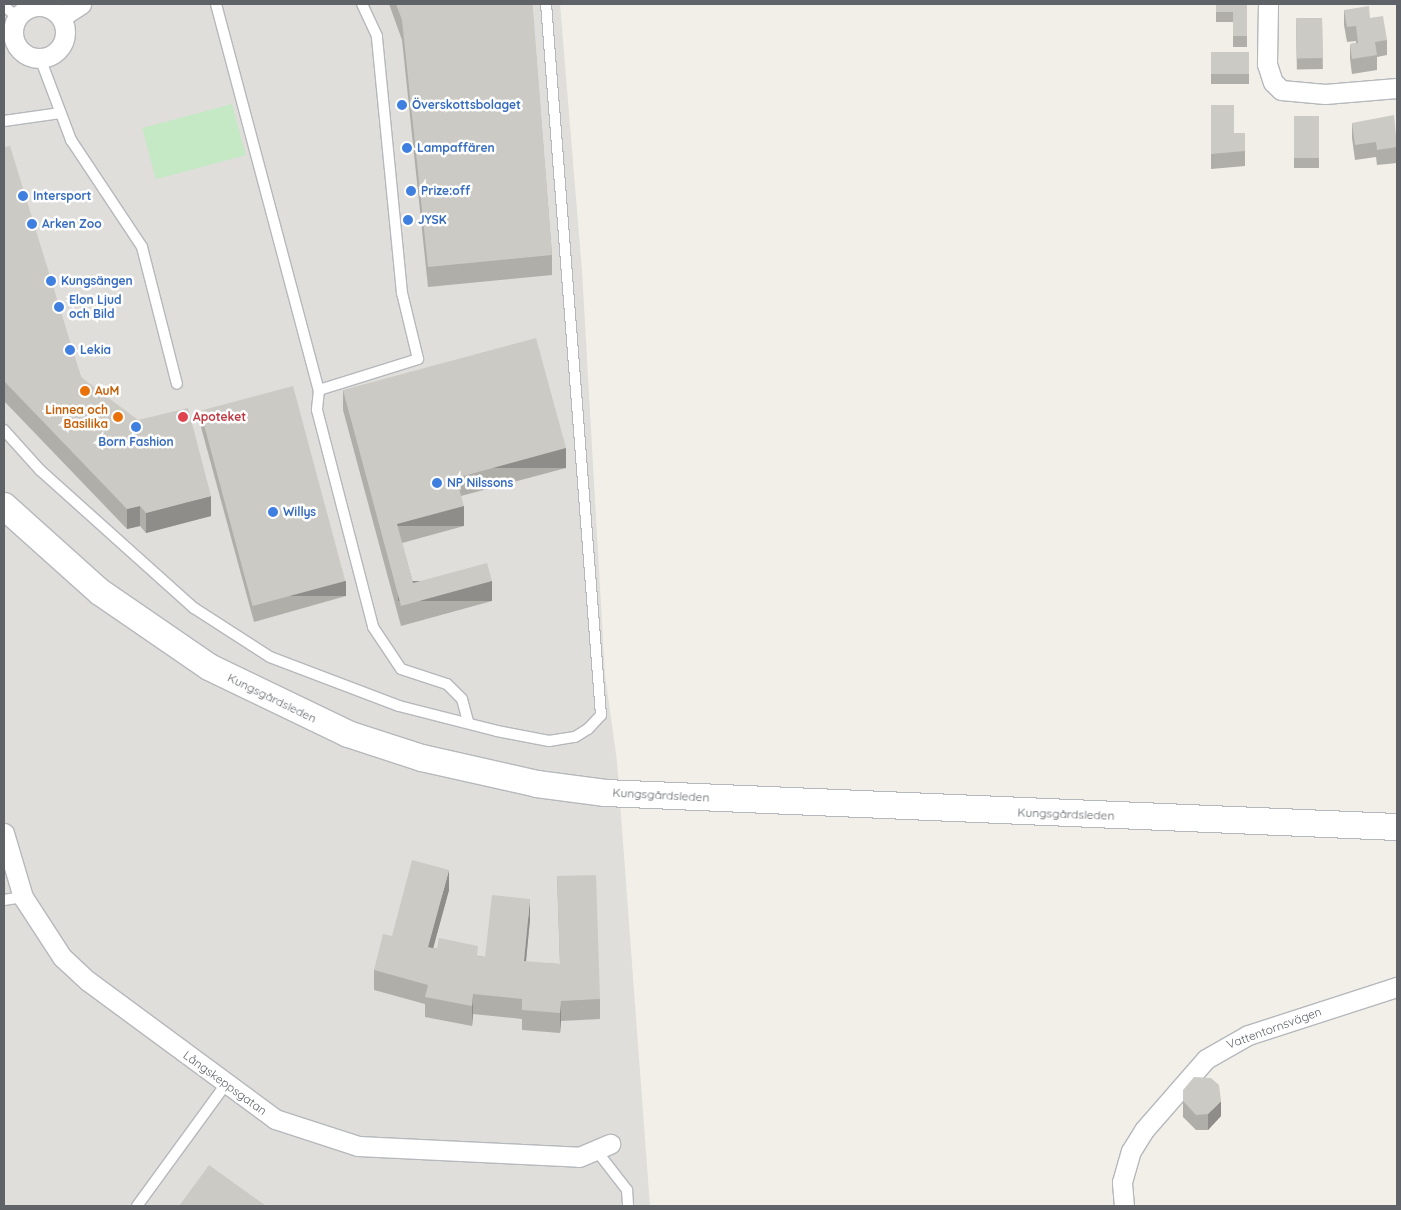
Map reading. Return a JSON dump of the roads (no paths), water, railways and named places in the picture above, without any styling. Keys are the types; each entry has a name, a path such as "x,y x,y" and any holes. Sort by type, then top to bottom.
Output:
{"main road":[{"name":"Kungsgårdsleden","path":"4,506 100,592 209,667 348,734 422,758 537,784 606,793 1397,827"}],"street":[{"path":"61,18 81,4"},
{"path":"1268,4 1267,64 1277,86 1296,94 1325,94 1397,88"},
{"path":"37,6 50,8 61,18 65,30 62,43 40,58 11,53 13,32 10,12 37,6"},
{"name":"Långskeppsgatan","path":"4,833 24,898 57,950 88,981 275,1119 358,1146 580,1157 603,1147"},
{"name":"Vattentornsvägen","path":"1124,1206 1122,1182 1131,1152 1144,1130 1206,1059 1248,1035 1397,987"}],"lane":[{"path":"216,4 319,390 317,410 373,627 402,669 452,689 462,699 468,722"},
{"path":"319,390 418,359 402,293 377,36 362,4"},
{"path":"4,430 40,470 194,608 270,658 399,706 549,741 574,737 601,715 546,4"},
{"path":"40,58 71,140 142,247 177,384"},
{"path":"4,121 60,113"},
{"path":"4,900 24,898"},
{"path":"137,1206 226,1084"},
{"path":"603,1147 627,1190 628,1206"}],"place":[{"name":"Överskottsbolaget","path":"402,105"},
{"name":"Lampaffären","path":"407,148"},
{"name":"Prize:off","path":"411,191"},
{"name":"Intersport","path":"23,196"},
{"name":"JYSK","path":"408,220"},
{"name":"Arken Zoo","path":"32,224"},
{"name":"Kungsängen","path":"51,281"},
{"name":"Elon Ljud och Bild","path":"59,307"},
{"name":"Lekia","path":"70,350"},
{"name":"AuM","path":"85,391"},
{"name":"Linnea och Basilika","path":"118,417"},
{"name":"Apoteket","path":"183,417"},
{"name":"Born Fashion","path":"136,427"},
{"name":"NP Nilssons","path":"437,483"},
{"name":"Willys","path":"273,512"}]}
